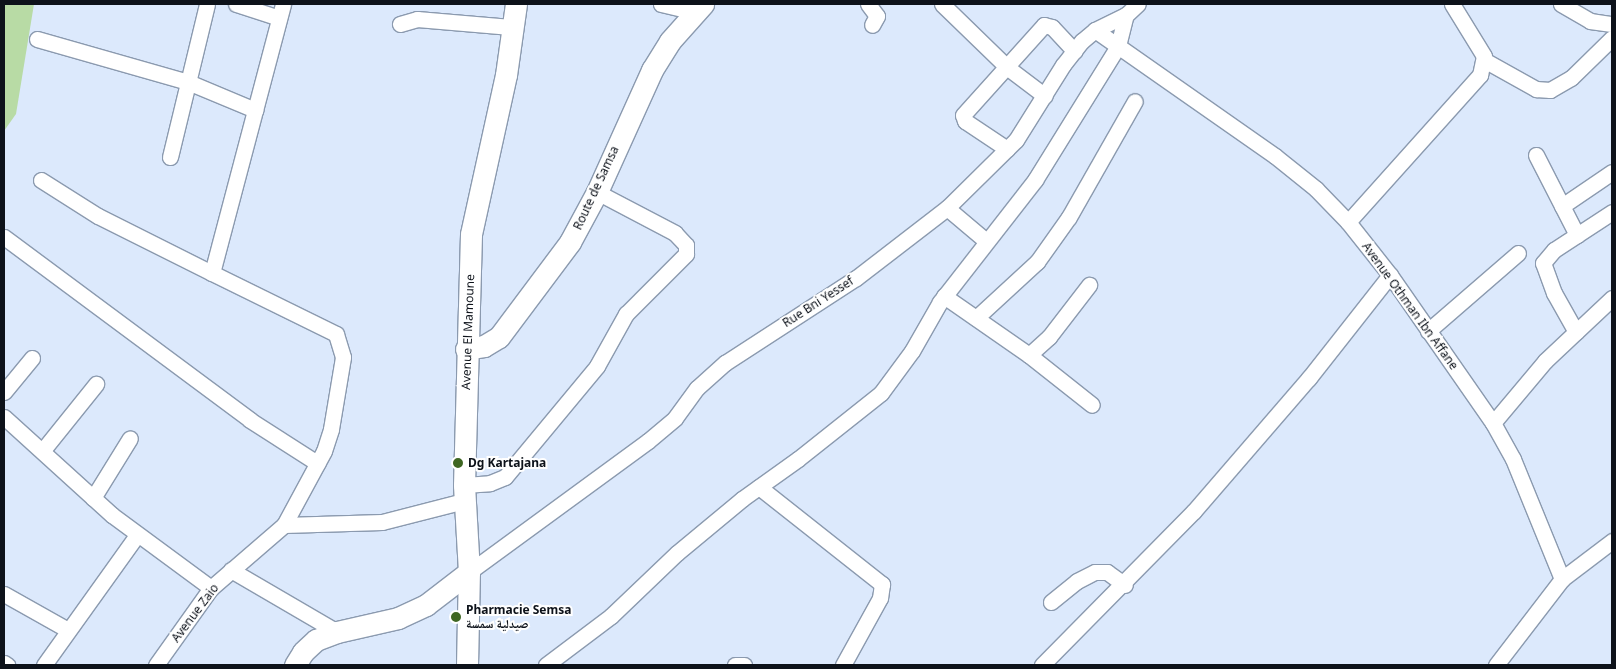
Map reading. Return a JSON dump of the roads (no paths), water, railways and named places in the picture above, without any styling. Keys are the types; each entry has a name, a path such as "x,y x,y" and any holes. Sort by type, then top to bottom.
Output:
{"street":[{"path":"170,157 207,4"},
{"path":"212,273 281,11 236,4"},
{"name":"Avenue El Mamoune","path":"467,665 469,572 464,493 466,349 471,234 506,75 511,27 516,4"},
{"path":"661,4 699,8"},
{"path":"868,4 877,16 872,25"},
{"path":"942,4 1008,68 1045,96"},
{"name":"Rue Bni Yessef","path":"469,572 648,441 675,418 697,388 725,363 883,259 947,208 1007,149 1074,51 1095,30 1126,15 1138,4"},
{"path":"1452,4 1478,45 1484,60 1530,86 1550,90 1571,78 1612,38"},
{"path":"1561,4 1590,21 1612,24"},
{"name":"Route de Samsa","path":"466,349 484,346 499,337 570,242 597,192 652,70 670,41 699,8"},
{"path":"546,665 612,616 678,553 759,487 881,393 912,351 944,296 985,240 1035,180 1118,46 1126,15"},
{"path":"400,24 417,19 511,27"},
{"path":"1007,149 963,116 1008,68 1045,24 1052,27 1074,51"},
{"name":"Avenue Othman Ibn Affane","path":"1095,30 1275,156 1316,189 1348,222 1390,275 1493,423 1517,467 1562,579"},
{"path":"37,40 188,82 255,110"},
{"path":"1348,222 1475,83 1484,60"},
{"path":"976,318 1042,255 1069,217 1135,101"},
{"path":"1536,154 1577,235"},
{"path":"1562,206 1612,172"},
{"path":"41,180 98,216 332,331 340,339 342,368 331,429 317,463 284,525 382,522 505,477 597,366 626,314 686,254 686,245 675,233 597,192"},
{"path":"947,208 985,240"},
{"path":"1576,332 1554,293 1543,263 1554,250 1612,212"},
{"path":"4,237 250,420 317,463"},
{"path":"1428,331 1518,253"},
{"path":"1042,665 1124,585 1194,511 1309,378 1390,275"},
{"path":"1029,355 1049,337 1089,285"},
{"path":"944,296 1029,355 1092,405"},
{"path":"1493,423 1545,361 1612,298"},
{"path":"4,392 32,358"},
{"path":"43,450 96,384"},
{"path":"4,417 137,535 211,588"},
{"path":"94,498 130,438"},
{"path":"759,487 882,584 880,598 843,665"},
{"name":"Avenue Zaio","path":"163,663 211,588 284,525"},
{"path":"44,665 137,535"},
{"path":"1496,665 1562,579 1612,541"},
{"path":"231,570 337,632"},
{"path":"295,665 310,645 337,632 398,618 426,605 469,572"},
{"path":"1051,602 1077,581 1095,572 1107,572 1124,585"},
{"path":"4,594 68,630"},
{"path":"734,665 744,665"}],"place":[{"name":"Dg Kartajana","path":"458,463"},
{"name":"Pharmacie Semsa صيدلية سمسة","path":"456,617"}]}
